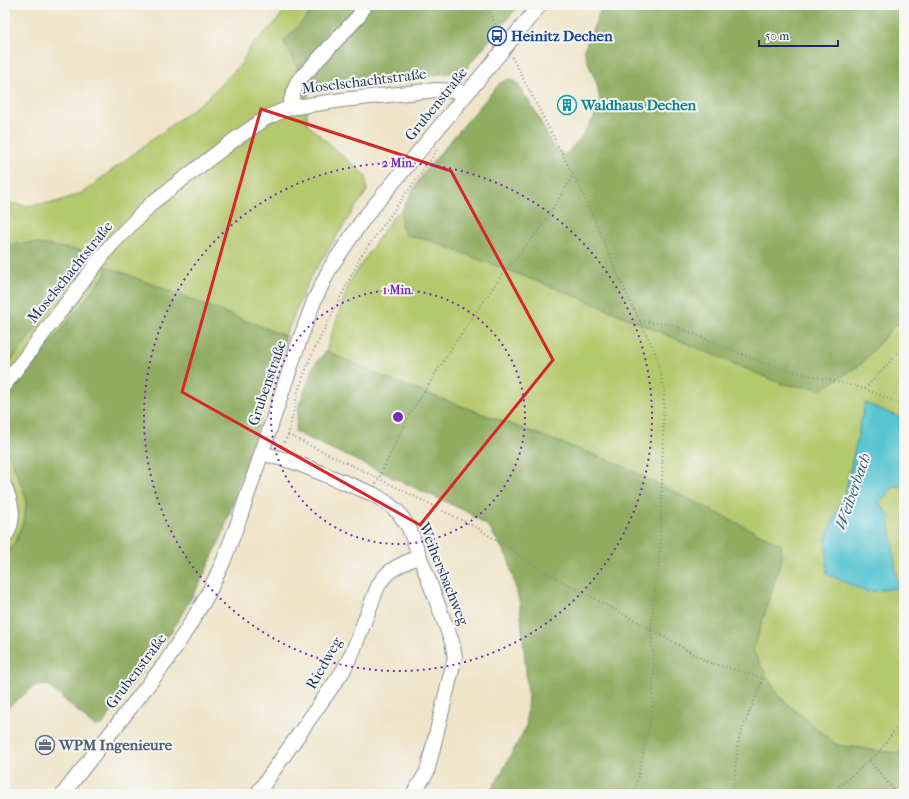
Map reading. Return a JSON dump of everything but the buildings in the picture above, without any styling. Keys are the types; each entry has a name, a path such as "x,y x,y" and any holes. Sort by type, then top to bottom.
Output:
{"street":[{"name":"Moselschachtstraße","path":"289,108 298,81 358,17 366,5"},
{"name":"Grubenstraße","path":"63,794 166,662 190,626 207,596 223,562 239,520 260,453 302,332 314,301 330,268 364,218 540,5"},
{"name":"Moselschachtstraße","path":"5,384 110,246 153,202 234,140 266,118 289,108 342,100 436,90 457,90 466,94"},
{"name":"Weihersbachweg","path":"260,453 294,462 373,494 398,512 409,528 452,642 455,657 427,772 413,794"},
{"path":"5,487 11,502 12,512 12,522 5,537"},
{"name":"Riedweg","path":"257,794 343,671 353,651 378,586 384,576 391,570 419,556"}],"path":[{"path":"487,5 506,46 585,198 655,352 664,389 660,549 651,629 654,667 652,713 634,794"},
{"path":"277,457 288,435 298,391 311,356 361,256 441,145"},
{"path":"378,478 408,418 453,346 504,273 543,225 573,175"},
{"path":"640,321 673,325 765,364 865,389 904,405"},
{"path":"865,389 904,346"},
{"path":"288,435 479,529 543,571 651,629 707,662 763,678 738,741 733,794"},
{"path":"904,531 901,533 904,542"},
{"path":"830,794 878,753 904,718"},
{"path":"869,761 898,794"}],"highlighted area":[{"path":"261,109 451,171 553,360 420,525 182,392"}],"green space":[{"path":"289,5 318,5 284,42 310,91 307,98 307,124 366,176 367,191 309,280 285,336 105,266 106,273 8,398 5,408 5,369 92,253 31,243 5,245 5,202 27,206 56,202 82,193 207,98 242,63 249,48 275,23"},
{"path":"318,5 519,5 464,71 310,91 284,41"},
{"path":"601,5 904,5 904,323 895,325 860,365 822,389 782,384 576,296 428,240 406,235 402,228 401,211 423,173 500,83 509,79 517,83 537,114 553,147 565,155 580,139 593,119 600,101 597,84 584,50 600,12"},
{"path":"401,211 402,228 406,235 428,240 576,296 782,384 860,365 895,325 904,323 904,419 865,403 846,489 826,539 827,574 889,517 879,502 894,486 904,486 904,749 896,753 837,745 778,696 753,651 781,561 616,463 390,380 326,351 349,283 394,215"},
{"path":"31,243 93,252 5,369 5,245"},
{"path":"105,266 285,336 285,342 222,536 200,583 173,629 102,725 94,726 48,685 35,686 5,710 5,556 16,541 25,517 26,497 5,443 5,408 8,398 106,273"},
{"path":"326,351 390,380 616,463 782,545 781,561 753,651 778,696 836,745 896,753 904,749 904,794 488,794 498,779 526,727 528,695 520,605 508,558 488,526 465,511 295,432 299,405 315,364"},
{"path":"5,443 26,497 25,517 16,541 5,556"}],"water":[{"name":"Weiherbach","path":"865,403 904,419 904,486 894,486 879,502 889,516 898,588 867,592 827,574 826,539 846,489"}],"place":[{"name":"Heinitz Dechen","path":"497,36"},
{"name":"Waldhaus Dechen","path":"567,105"},
{"name":"WPM Ingenieure","path":"45,745"}]}
